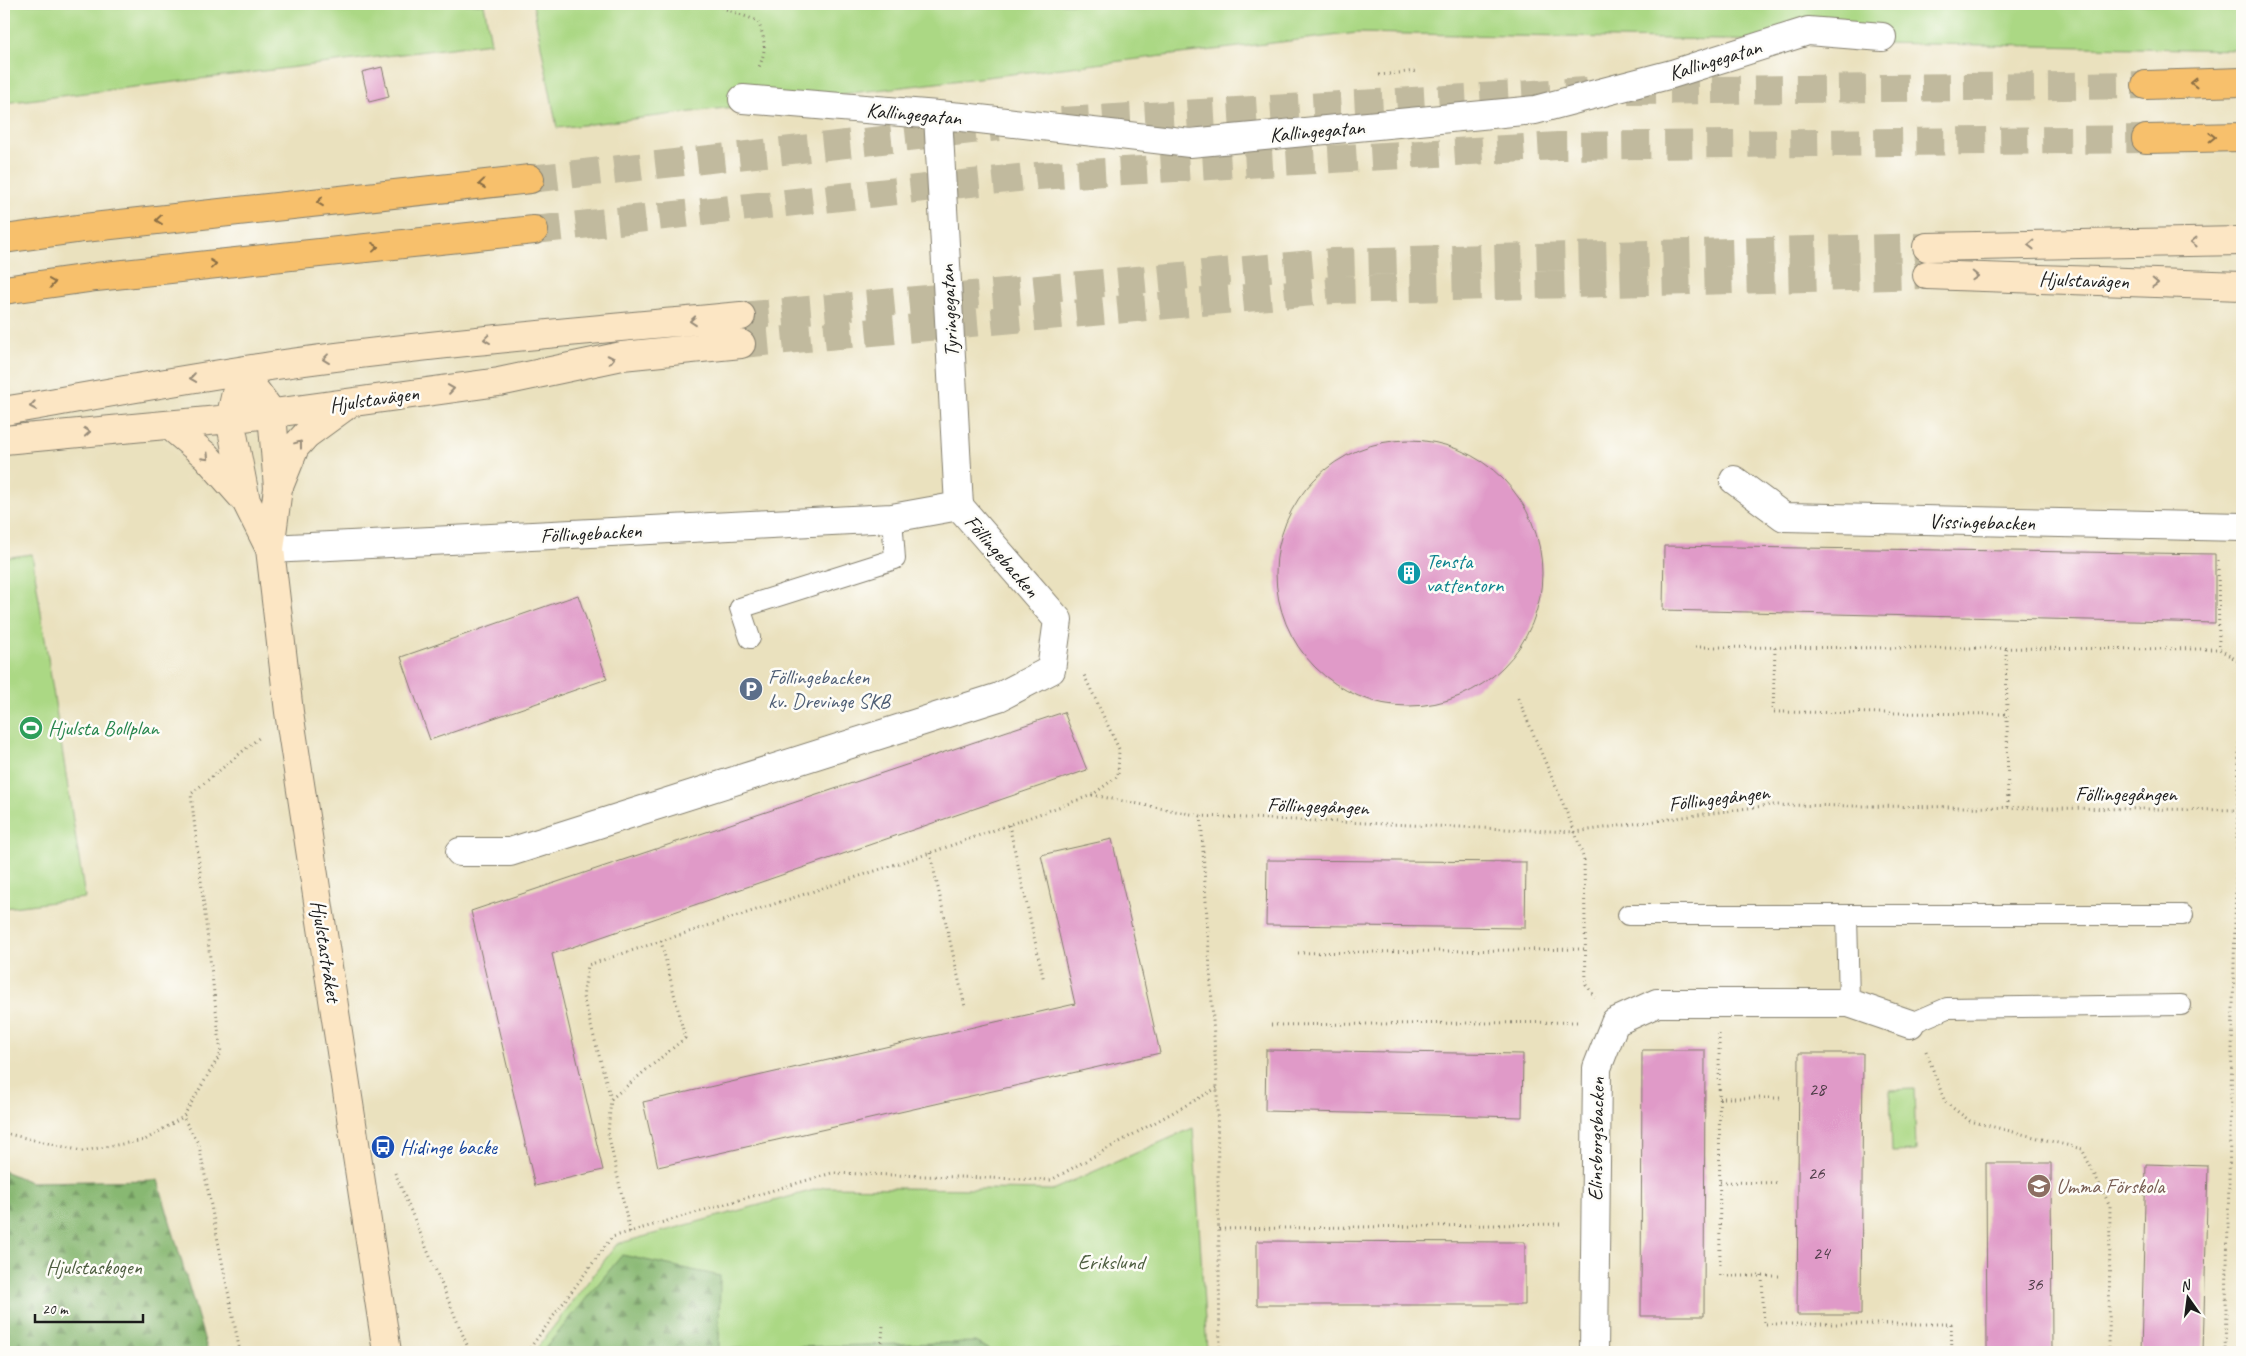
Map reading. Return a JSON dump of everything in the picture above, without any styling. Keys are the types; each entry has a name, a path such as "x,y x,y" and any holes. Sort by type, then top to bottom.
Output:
{"highway":[{"path":"2146,84 2242,82"},
{"path":"2146,139 2242,137"},
{"path":"4,239 84,228 530,179"},
{"path":"4,290 96,277 534,230"}],"main road":[{"name":"Hjulstavägen","path":"1927,247 2242,241"},
{"name":"Hjulstavägen","path":"1927,274 2242,286"},
{"path":"4,411 241,371 536,334 741,316"},
{"name":"Hjulstavägen","path":"4,440 272,414 499,382 622,356 741,344"},
{"path":"241,371 272,414"},
{"name":"Hjulstastråket","path":"241,371 230,419 246,501 270,549"},
{"path":"278,488 295,447 306,435 350,403"},
{"name":"Hjulstastråket","path":"272,414 278,488 270,549 289,712 387,1352"},
{"path":"169,425 206,456 246,501"}],"street":[{"name":"Kallingegatan","path":"743,99 938,115 1190,143 1534,110 1672,74 1808,31 1882,37"},
{"name":"Tyringegatan","path":"938,115 960,506"},
{"name":"Vissingebacken","path":"1734,480 1784,517 2230,527"},
{"name":"Föllingebacken","path":"270,549 892,518 960,506 1058,620 1051,670 999,696 510,852 460,852"},
{"path":"1615,1022 1657,1002 1849,1003 1910,1024"},
{"name":"Elinsborgsbacken","path":"1594,1352 1597,1068 1615,1022"}],"lane":[{"path":"750,638 740,608 895,560 892,518"},
{"path":"1628,914 2183,915"},
{"path":"1847,915 1849,1003"},
{"path":"1910,1024 1947,1008 2181,1005"}],"path":[{"path":"712,4 758,21 763,35 765,52"},
{"path":"1378,75 1417,71"},
{"path":"2219,649 2230,527"},
{"path":"1694,647 2219,649 2241,663 2225,1352"},
{"path":"1774,648 1773,712 2007,714"},
{"path":"2006,649 2008,808"},
{"path":"630,1232 608,1133 611,1099 583,997 588,965 930,852 1092,796 1118,776 1119,750 1082,672"},
{"path":"1518,698 1575,832 1584,860 1586,985 1615,1022"},
{"path":"4,1133 82,1151 145,1140 183,1117 220,1053 191,794 289,712"},
{"name":"Föllingegången","path":"1092,796 1201,816 1575,832 1770,805 2242,810"},
{"path":"1201,816 1217,1088 1220,1352"},
{"path":"1009,825 1044,981"},
{"path":"930,852 965,1007"},
{"path":"611,1099 686,1038 661,941"},
{"path":"1298,953 1585,949"},
{"path":"1719,1003 1720,1276 1781,1276"},
{"path":"1271,1025 1615,1022"},
{"path":"1910,1024 1924,1048 1945,1102 1970,1121 2082,1149 2110,1206 2109,1352"},
{"path":"527,1352 612,1237 832,1173 1051,1180 1217,1088"},
{"path":"1719,1098 1783,1098"},
{"path":"183,1117 199,1145 240,1352"},
{"path":"391,1165 470,1352"},
{"path":"1720,1182 1780,1183"},
{"path":"1219,1229 1595,1224"},
{"path":"1762,1276 1764,1324 1951,1324 1952,1352"},
{"path":"881,1352 884,1326"}],"green space":[{"path":"4,4 484,4 491,43 4,103"},
{"path":"533,4 2242,4 2242,50 1357,33 557,128"},
{"name":"Hjulsta Bollplan","path":"32,554 85,898 4,908 4,558"},
{"path":"1914,1089 1916,1151 1892,1152 1890,1090"},
{"name":"Erikslund","path":"1193,1128 1207,1352 534,1352 617,1244 825,1187 1052,1190"},
{"name":"Hjulstaskogen","path":"4,1171 30,1182 158,1180 208,1352 4,1352"},
{"path":"622,1255 720,1276 719,1349 975,1342 994,1352 542,1352"}],"building":[{"path":"382,67 389,97 369,102 362,72"},
{"name":"Tensta vattentorn","path":"1396,440 1422,440 1448,445 1472,455 1494,470 1512,488 1527,510 1537,534 1542,560 1542,586 1537,612 1527,636 1512,658 1494,676 1472,691 1448,701 1422,706 1396,706 1370,701 1346,691 1324,676 1306,658 1291,636 1281,612 1276,586 1276,560 1281,534 1291,510 1306,488 1324,470 1346,455 1370,445"},
{"path":"1664,546 2215,554 2215,623 1663,610"},
{"path":"578,595 607,679 430,740 401,657"},
{"path":"1064,712 1087,770 552,954 603,1170 535,1186 471,911"},
{"path":"1112,839 1160,1053 658,1167 643,1102 1075,1004 1041,855"},
{"path":"1267,860 1526,862 1525,928 1266,925"},
{"path":"1266,1050 1523,1054 1522,1117 1265,1111"},
{"path":"1642,1050 1705,1050 1704,1316 1641,1316"},
{"path":"1799,1053 1863,1053 1861,1315 1797,1315"},
{"path":"1986,1163 2051,1163 2052,1352 1987,1352"},
{"path":"2146,1164 2208,1166 2203,1352 2141,1352"},
{"path":"1257,1241 1525,1242 1525,1305 1257,1305"}],"tunnel":[{"path":"1628,91 2146,85"},
{"path":"1061,121 1587,91"},
{"path":"530,179 999,127"},
{"path":"534,230 1037,176 1558,146 2146,139"},
{"path":"741,316 1334,262 1927,247"},
{"path":"741,344 1334,290 1927,275"}],"place":[{"name":"Tensta vattentorn","path":"1409,573"},
{"name":"Föllingebacken kv. Drevinge SKB","path":"751,689"},
{"name":"Hjulsta Bollplan","path":"31,728"},
{"name":"Hidinge backe","path":"383,1147"},
{"name":"Umma Förskola","path":"2039,1186"}]}
